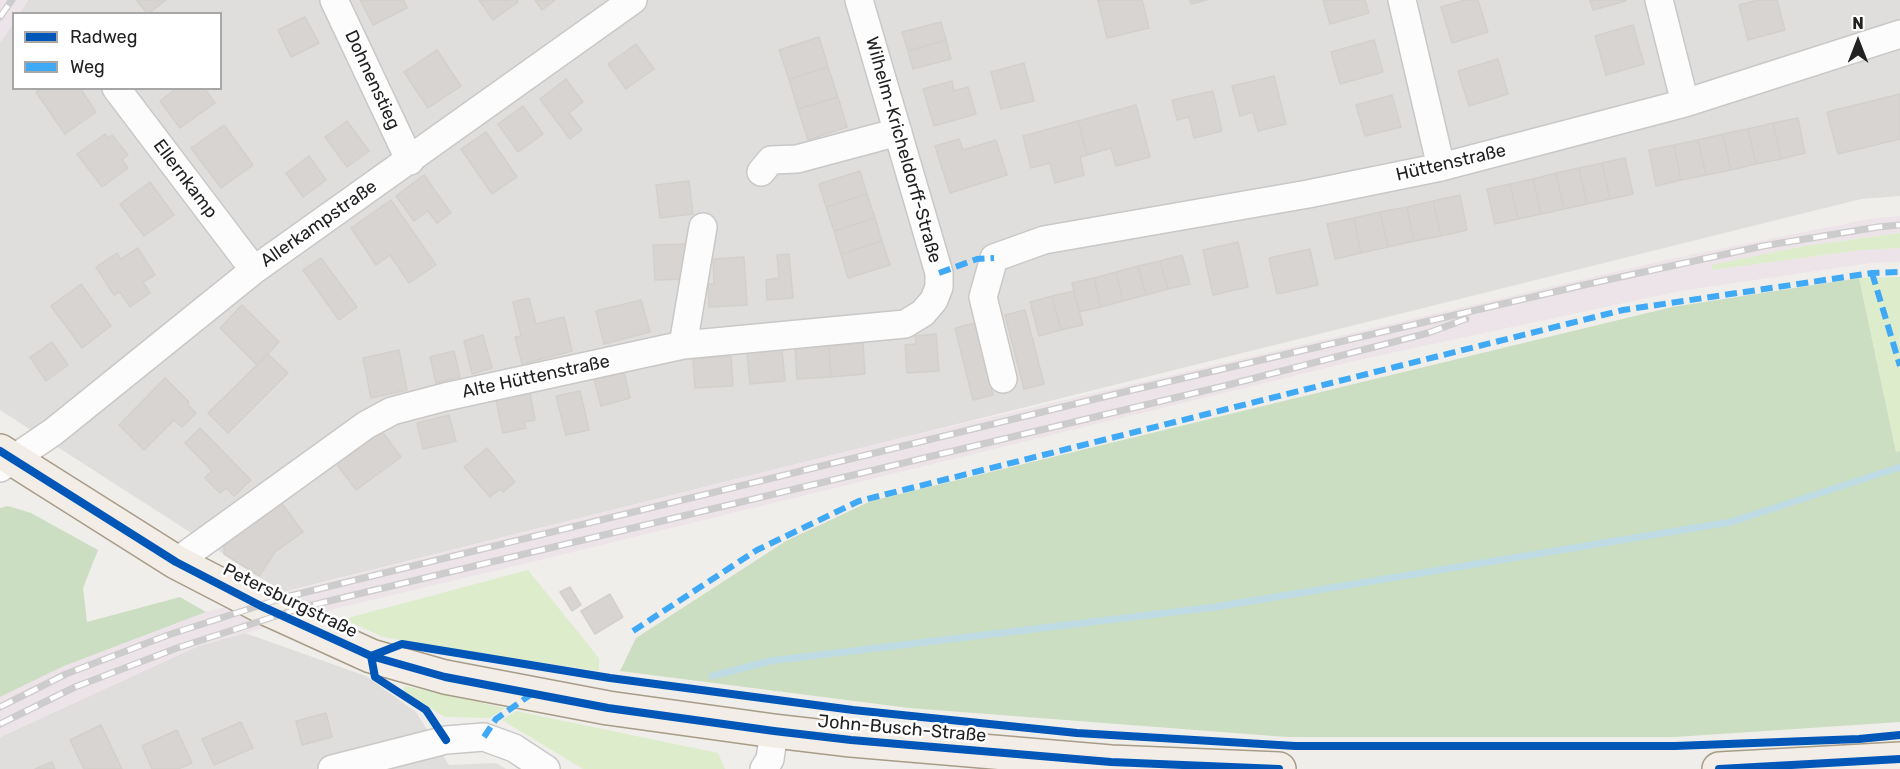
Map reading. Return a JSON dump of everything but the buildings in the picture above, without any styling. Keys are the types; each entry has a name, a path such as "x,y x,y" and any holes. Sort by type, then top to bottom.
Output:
{"main road":[{"name":"Petersburgstraße","path":"4,460 176,561 261,606 371,656 445,677 608,708 774,731"},
{"name":"John-Busch-Straße","path":"774,731 862,741 1111,762 1279,769"},
{"path":"1719,769 1900,759"}],"street":[{"name":"Dohnenstieg","path":"334,0 410,161"},
{"name":"Allerkampstraße","path":"4,460 53,432 254,270 633,0"},
{"name":"Wilhelm-Kricheldorff-Straße","path":"859,0 939,273 939,287 934,300"},
{"path":"1402,0 1441,167"},
{"path":"1659,0 1684,102"},
{"name":"Hüttenstraße","path":"1003,379 983,297 994,258 1044,240 1308,194 1441,167 1684,102 1900,34"},
{"name":"Ellernkamp","path":"118,90 254,270"},
{"path":"761,172 771,160 796,159 898,132"},
{"path":"682,345 703,227"},
{"name":"Alte Hüttenstraße","path":"176,561 366,425 392,411 445,397 682,345 905,324 923,313 934,300"},
{"path":"764,769 770,759 774,731"},
{"path":"332,769 446,741 484,737 514,748 546,769"}],"shaded area":[{"path":"0,0 28,0 21,12 12,12 12,25 0,43"},
{"path":"28,0 1900,0 1900,196 1861,199 283,592 0,410 0,43 12,25 12,90 222,90 222,12 21,12"},
{"path":"1900,216 1900,233 1804,246 1712,265 1712,270 1861,250 1900,248 1900,262 1871,263 1680,291 1363,359 338,608 198,646 0,737 0,697 64,666 206,612 893,440 1670,259 1869,219"},
{"path":"245,633 366,676 416,712 449,765 496,763 506,769 0,769 0,737 198,646"}],"green space":[{"path":"1900,233 1900,248 1861,250 1712,270 1711,265 1804,246"},
{"path":"1900,277 1900,451 1896,452 1859,278"},
{"path":"1859,278 1896,452 1900,451 1900,722 1675,737 1287,737 909,708 620,671 636,638 786,541 871,501 1672,307"},
{"path":"8,506 31,513 98,550 83,588 87,622 180,597 206,612 64,666 0,697 0,508"},
{"path":"528,570 599,658 599,671 383,637 344,619"},
{"path":"405,686 505,708 490,718 445,717 403,691"},
{"path":"516,711 718,753 725,769 583,769 502,720"}],"waterway":[{"path":"712,676 770,661 1215,607 1731,522 1900,467"}],"railway":[{"path":"0,17 12,0"},
{"path":"0,707 66,674 168,635 286,597 1124,392 1584,285 1763,246 1900,225"},
{"path":"0,724 75,687 177,648 304,607 1228,385 1428,333 1466,319"}],"marked path":[{"path":"939,273 977,259 994,258"},
{"path":"633,631 757,550 859,501 1623,310 1872,273 1900,272"},
{"path":"1872,273 1900,366"},
{"path":"484,737 496,719 533,693"}],"cycle path":[{"path":"0,451 176,562 261,606 371,656 445,677 608,708 851,740 1111,762 1279,769"},
{"path":"371,656 402,644 610,678 853,710 1077,733 1295,746 1675,746 1859,739 1900,735"},
{"path":"371,656 375,677 426,710 446,740"},
{"path":"1719,769 1900,759"}]}
